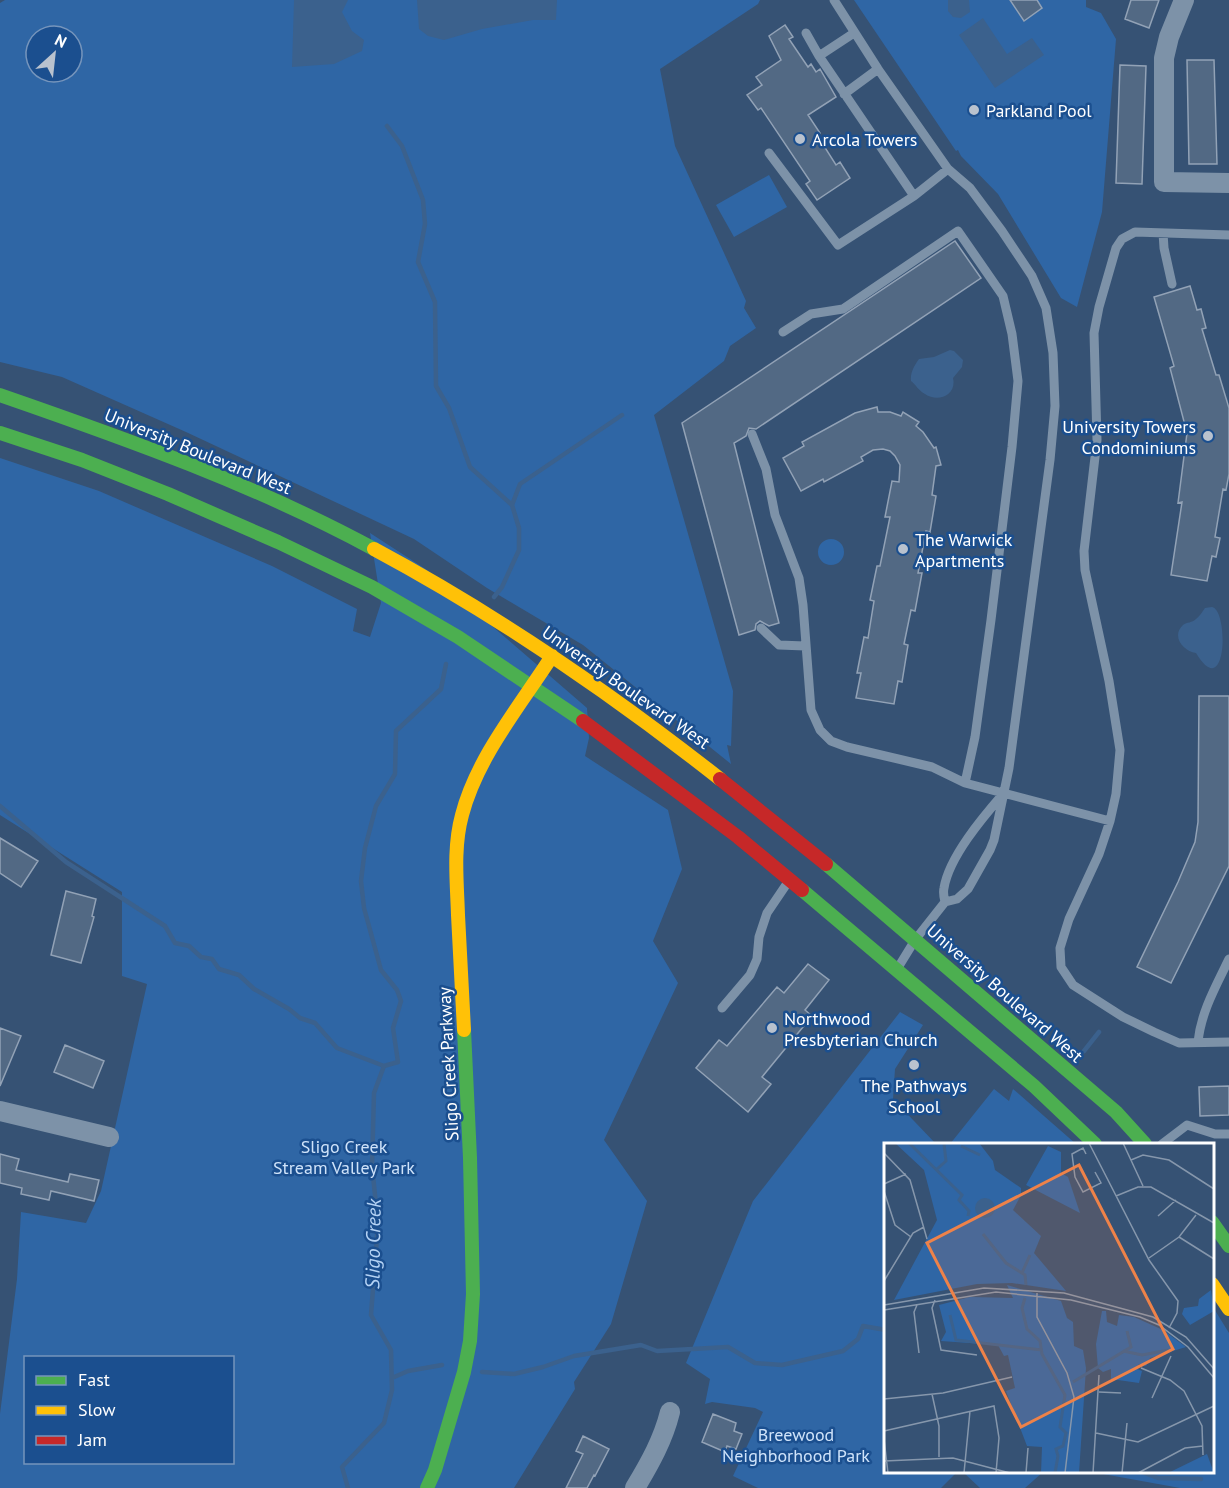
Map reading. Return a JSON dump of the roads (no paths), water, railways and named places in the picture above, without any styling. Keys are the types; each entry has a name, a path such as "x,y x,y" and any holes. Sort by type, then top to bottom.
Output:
{"main road":[{"name":"University Boulevard West","path":"0,395 102,430 324,523 469,603 552,656 639,715 712,770 1116,1112 1144,1143"},
{"path":"0,432 104,468 278,542 372,587 458,637 661,778 738,837 1034,1086 1094,1143"},
{"name":"Sligo Creek Parkway","path":"427,1488 435,1470 464,1372 470,1341 472,1309 473,1228 456,870 457,837 467,799 487,757 552,656"},
{"path":"1214,1225 1229,1246"},
{"path":"1214,1287 1229,1309"}],"street":[{"path":"1184,0 1169,37 1164,58 1164,182 1229,183"},
{"path":"0,1111 109,1137"},
{"path":"635,1488 656,1453 670,1412"}],"lane":[{"path":"834,0 878,69 948,169 970,188 1032,276 1046,308 1053,353 1055,406 1050,460 1015,725 990,850 968,889 957,899 945,902 915,940 896,971"},
{"path":"806,33 844,94 914,196"},
{"path":"819,56 854,33"},
{"path":"844,94 878,69"},
{"path":"769,153 838,245 914,196 948,169"},
{"path":"783,332 811,314 843,309 958,231 1003,296 1012,334 1018,381 992,620 975,737 965,783"},
{"path":"1229,236 1135,232 1122,239 1116,248 1099,307 1093,352 1097,395 1097,440 1084,551 1085,570 1109,681 1120,750 1116,794 1110,821 1099,854 1069,919 1060,948 1061,967 1073,985 1123,1017 1179,1043 1229,1042"},
{"path":"1163,233 1172,284"},
{"path":"752,434 766,469 775,515 799,578 811,711 820,730 831,741 847,747 932,767 965,783 1110,821"},
{"path":"761,628 778,645 805,646"},
{"path":"945,902 943,890 951,868 978,823 1003,794"},
{"path":"722,1008 750,975 758,959 759,938 766,913 790,881"},
{"path":"1198,1042 1204,1011 1229,959"},
{"path":"1163,1143 1187,1125 1215,1134 1229,1134"}],"waterway":[{"name":"Sligo Creek","path":"387,126 402,146 423,200 425,224 418,262 435,302 436,386 449,408 470,467 512,505 519,528 519,550 502,587 494,597"},
{"path":"512,505 520,484 622,415"},
{"name":"Sligo Creek","path":"348,1488 342,1467 384,1423 392,1390 391,1350 371,1315 378,1224 372,1166 374,1093 384,1066 398,1062 393,1028 401,1001 397,990 381,970 364,908 361,881 365,848 376,806 395,774 396,731 441,689 446,664"},
{"path":"0,806 66,862 165,926 175,943 189,946 201,957 212,959 219,969 239,975 254,989 300,1018 315,1023 337,1048 384,1066"},
{"path":"1084,1051 1099,1032"},
{"path":"482,1372 514,1374 574,1356 641,1345 657,1351 728,1347 755,1363 782,1365 843,1351 858,1339 863,1326 884,1330"},
{"path":"392,1378 408,1371 442,1365"},
{"path":"1145,1473 1158,1478 1201,1479"}],"place":[{"name":"Parkland Pool","path":"974,110"},
{"name":"Arcola Towers","path":"800,139"},
{"name":"University Towers Condominiums","path":"1208,436"},
{"name":"The Warwick Apartments","path":"903,549"},
{"name":"Northwood Presbyterian Church","path":"772,1028"},
{"name":"The Pathways School","path":"914,1065"}],"park label":[{"name":"Sligo Creek Stream Valley Park","path":"344,1156"},
{"name":"Breewood Neighborhood Park","path":"796,1444"}]}
